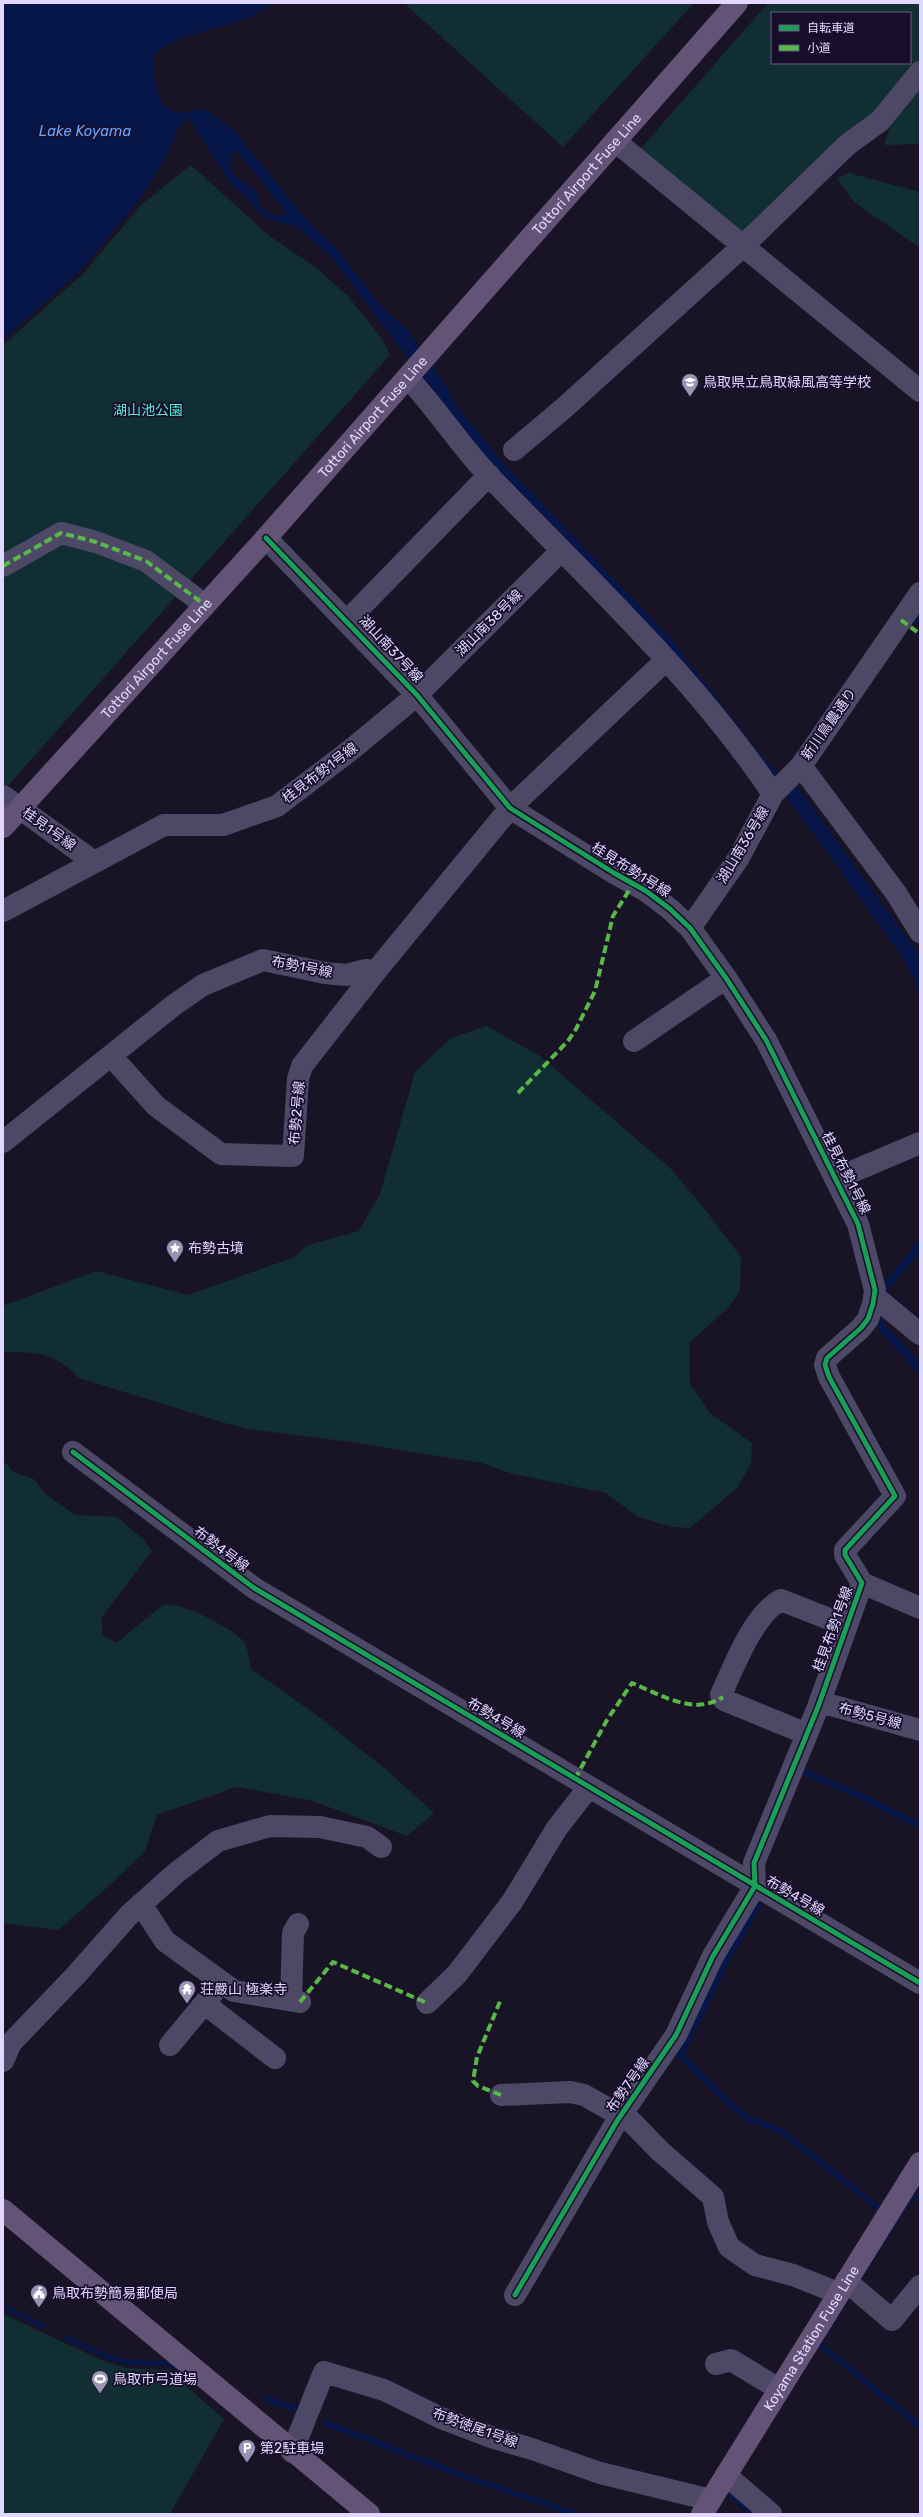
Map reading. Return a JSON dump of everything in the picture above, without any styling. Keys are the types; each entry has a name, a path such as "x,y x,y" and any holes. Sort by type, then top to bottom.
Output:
{"main road":[{"name":"Tottori Airport Fuse Line","path":"3,827 11,802 205,605 266,538 737,3"},
{"name":"Koyama Station Fuse Line","path":"707,2507 842,2287 917,2178"},
{"path":"3,2210 292,2452 370,2514"}],"street":[{"path":"514,450 570,403 743,246 847,145 880,121 920,72"},
{"path":"615,141 920,391"},
{"path":"408,378 489,475 666,660 725,729 773,794"},
{"name":"湖山南37号線","path":"417,695 347,621 489,475"},
{"path":"3,566 61,533 96,542 146,561 205,605"},
{"path":"266,538 347,621"},
{"name":"湖山南38号線","path":"417,695 561,551"},
{"name":"新川鳥農通り","path":"920,593 800,766 896,893 920,932"},
{"path":"376,971 510,808 666,660"},
{"name":"桂見布勢1号線","path":"3,911 164,825 223,825 277,806 352,750 417,695 510,808 614,873 646,890 690,928 726,978 766,1040 858,1224 875,1290 874,1296 868,1319 827,1358 824,1365 895,1496 845,1550 845,1555 862,1583 820,1702 754,1863 754,1886"},
{"name":"湖山南36号線","path":"690,928 738,859 773,794 800,766"},
{"name":"桂見1号線","path":"11,802 94,862"},
{"name":"布勢1号線","path":"3,1142 174,1005 203,985 263,960 325,973 346,975 366,970 376,971"},
{"name":"布勢2号線","path":"111,1056 156,1106 221,1154 293,1156 298,1079 302,1066 376,971"},
{"path":"634,1040 726,978"},
{"path":"835,1179 920,1143"},
{"path":"874,1296 920,1334"},
{"name":"布勢4号線","path":"73,1452 254,1588 754,1886 920,1983"},
{"path":"862,1583 920,1608"},
{"path":"807,1734 724,1700 721,1695 744,1643 773,1604 781,1600 847,1626"},
{"name":"布勢5号線","path":"820,1702 920,1730"},
{"path":"427,2003 457,1974 512,1902 557,1828 589,1787"},
{"path":"3,2061 11,2043 76,1975 135,1909 176,1873 218,1841 270,1826 320,1827 366,1837 381,1847"},
{"name":"布勢7号線","path":"515,2295 622,2115 676,2035 713,1956 754,1886"},
{"path":"135,1909 165,1941 234,1991 295,2001 292,1931"},
{"path":"170,2044 222,1982"},
{"path":"205,2004 274,2058"},
{"path":"501,2095 570,2092 584,2095 622,2115 660,2151 713,2197 718,2222 728,2247 755,2265 842,2287 892,2320 920,2286"},
{"path":"716,2364 731,2360 779,2389"},
{"name":"布勢徳尾1号線","path":"292,2452 324,2372 384,2390 470,2429 707,2507"},
{"path":"726,2475 771,2514"}],"green space":[{"path":"404,3 694,3 563,147"},
{"path":"768,3 920,3 920,65 892,100 741,237 638,152"},
{"path":"920,81 920,144 884,145 893,118"},
{"name":"湖山池公園","path":"191,165 267,234 319,270 348,296 382,339 390,355 5,789 3,787 3,345 83,274 142,204"},
{"path":"849,173 920,192 920,248 854,202 837,178"},
{"path":"487,1026 540,1056 670,1168 703,1207 741,1257 740,1291 727,1309 689,1343 690,1384 710,1413 752,1443 751,1464 737,1488 690,1528 672,1527 638,1517 606,1493 513,1474 482,1463 351,1442 248,1429 79,1378 62,1363 44,1355 25,1352 3,1352 3,1306 96,1271 188,1295 295,1257 308,1245 359,1231 380,1194 415,1072 451,1038"},
{"path":"3,1460 13,1472 34,1479 44,1493 75,1515 117,1517 144,1540 152,1551 101,1618 103,1636 117,1643 149,1616 165,1605 182,1607 219,1624 244,1642 251,1669 318,1716 388,1771 434,1813 407,1836 310,1800 236,1787 157,1815 145,1851 110,1885 58,1930 3,1923"},
{"name":"鳥取市弓道場","path":"3,2314 101,2360 126,2368 168,2370 224,2419 170,2514 3,2514"}],"water":[{"name":"Lake Koyama","path":"3,3 275,3 244,19 182,38 171,43 153,56 153,73 156,88 162,103 168,109 180,113 198,109 209,112 234,130 311,225 334,246 383,308 407,329 449,390 456,406 505,465 671,639 757,750 780,776 796,785 915,949 920,960 920,996 914,979 901,955 787,797 501,480 331,257 298,227 273,221 259,213 246,197 231,184 190,120 185,120 178,128 168,153 141,198 81,270 3,340","holes":["237,151 285,211 283,216 277,216 261,207 256,191 233,175 230,164 232,154"]},
{"path":"920,1238 920,1252 887,1291 920,1319 920,1328 886,1307 882,1321 920,1363 920,1376 874,1324 884,1283"},
{"path":"920,2173 920,2186 915,2194 920,2199 920,2204 913,2198 822,2343 920,2422 920,2430 815,2344"},
{"path":"3,2304 46,2325 44,2329 3,2309"},
{"path":"64,2334 102,2352 128,2360 170,2361 192,2380 189,2383 170,2366 128,2365 99,2356 63,2339"}],"waterway":[{"path":"915,621 920,613"},
{"path":"799,1773 800,1770 860,1796 920,1826"},
{"path":"759,1904 729,1956 683,2050 679,2054 731,2105 748,2118 781,2131 877,2207"},
{"path":"266,2399 297,2409"},
{"path":"326,2423 469,2478 576,2514"},
{"path":"726,2491 754,2514"}],"marked path":[{"path":"3,566 61,533 96,542 146,561 205,605"},
{"path":"901,620 920,634"},
{"path":"518,1093 568,1041 576,1029 595,991 613,916 633,884"},
{"path":"575,1779 607,1720 632,1683 666,1698 689,1704 701,1705 723,1697"},
{"path":"300,2002 333,1962 427,2003"},
{"path":"501,1999 477,2057 473,2081 478,2086 501,2095"}],"cycle path":[{"path":"266,538 417,695 510,808 614,873 646,891 670,909 690,928 726,978 766,1040 858,1224 875,1290 873,1304 868,1319 861,1328 827,1358 825,1365 829,1377 895,1496 845,1550 845,1555 862,1583 818,1707 754,1863 755,1886 713,1956 676,2035 617,2121 515,2295"},
{"path":"73,1452 254,1588 920,1983"}],"place":[{"name":"鳥取県立鳥取緑風高等学校","path":"690,397"},
{"name":"布勢古墳","path":"175,1263"},
{"name":"荘嚴山 極楽寺","path":"187,2004"},
{"name":"鳥取布勢簡易郵便局","path":"39,2308"},
{"name":"鳥取市弓道場","path":"100,2394"},
{"name":"第2駐車場","path":"247,2463"}]}
